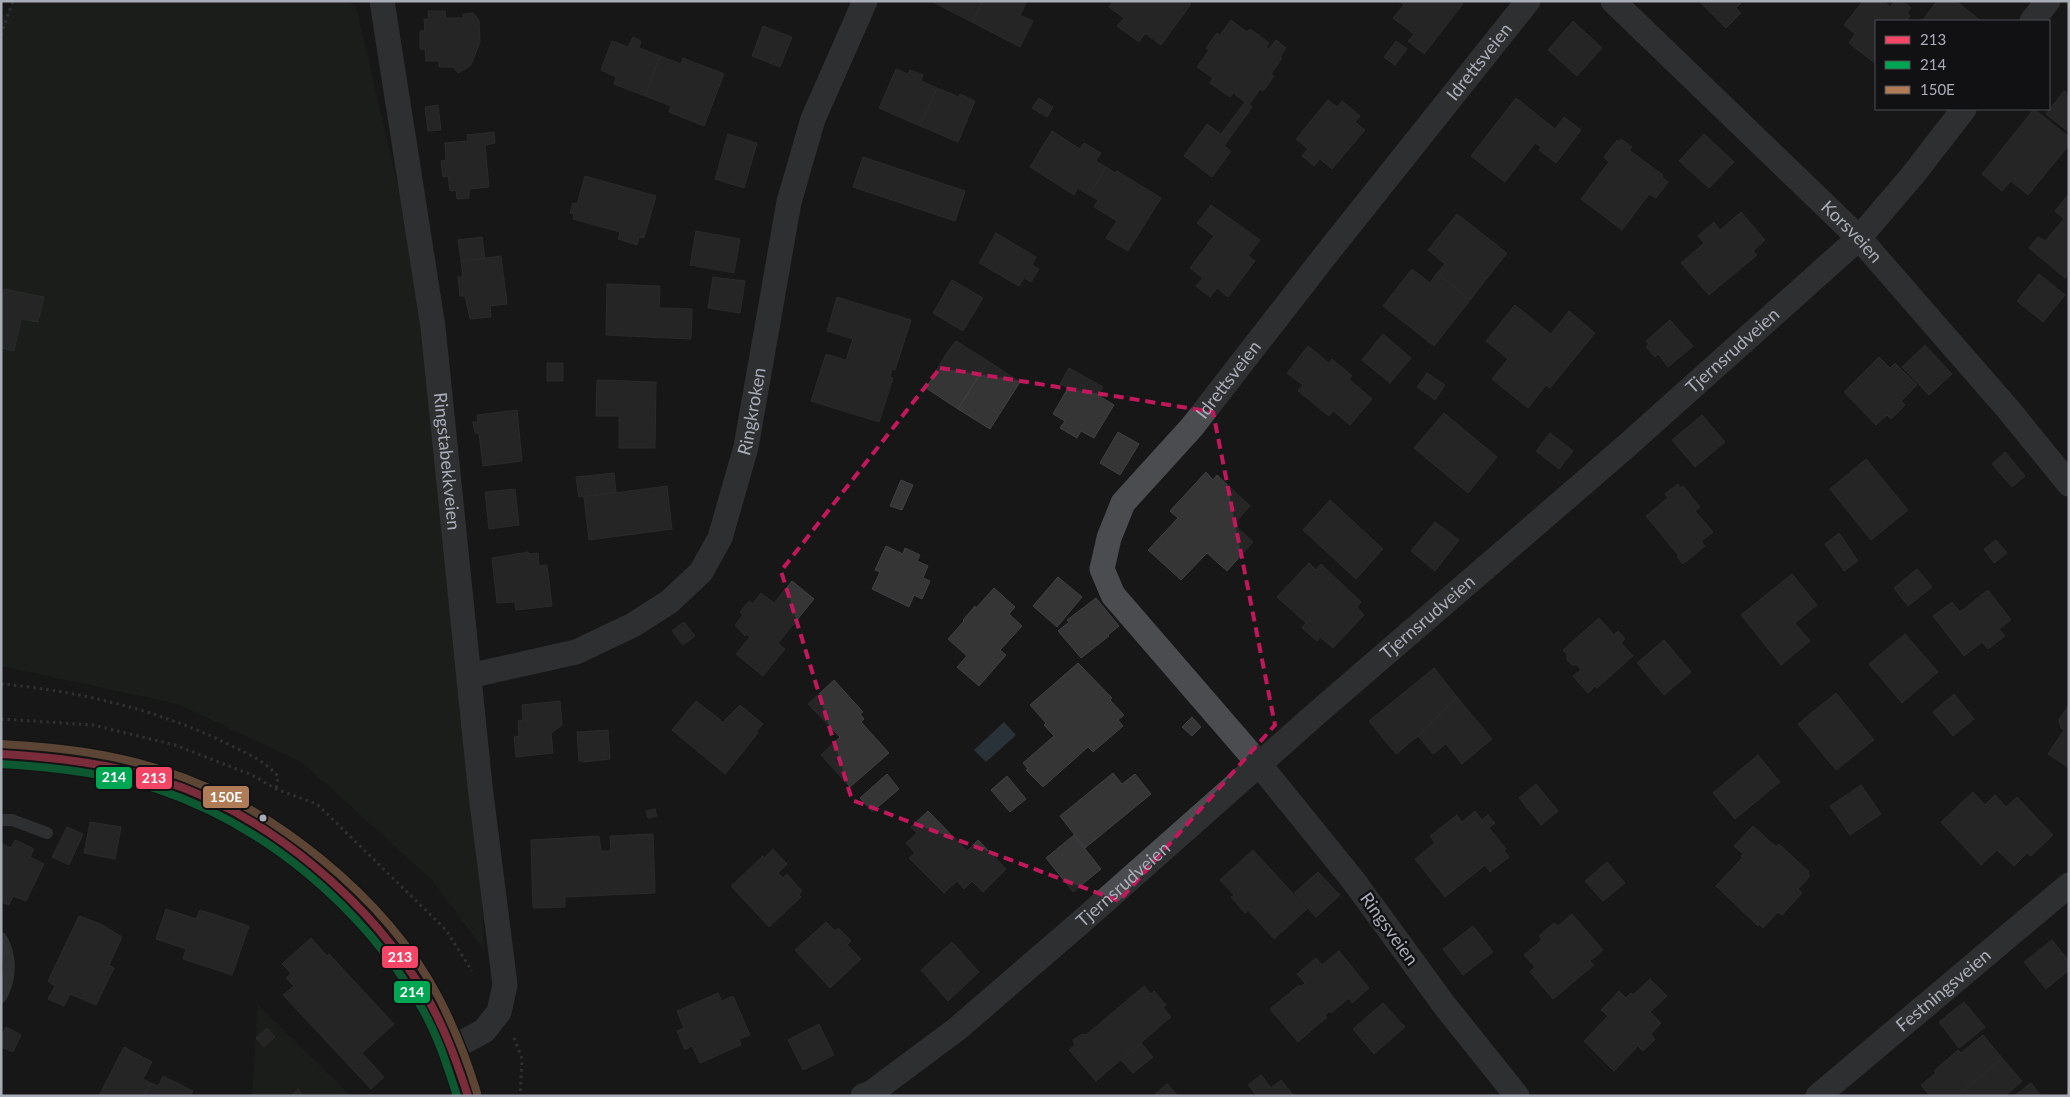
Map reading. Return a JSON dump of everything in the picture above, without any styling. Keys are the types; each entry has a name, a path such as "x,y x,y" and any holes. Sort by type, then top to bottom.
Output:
{"main road":[{"path":"1,754 75,760 159,780 205,798 253,823 292,848 361,908 389,941 435,1010 452,1048 468,1096"}],"street":[{"name":"Ringstabekkveien","path":"382,1 433,327 480,786 505,984 499,1012 484,1031 452,1048"},
{"name":"Ringkroken","path":"469,676 576,652 633,625 670,602 701,572 720,538 746,446 789,202 812,120 865,1"},
{"name":"Idrettsveien","path":"1259,764 1113,595 1102,568 1109,538 1123,503 1192,427 1324,257 1528,1"},
{"name":"Korsveien","path":"1613,1 1859,238 2008,409 2069,484"},
{"path":"2033,20 2048,1"},
{"name":"Tjernsrudveien","path":"863,1096 871,1093 957,1029 1259,764 1623,449 1859,238 1912,176 1963,110"},
{"name":"Ringsveien","path":"1259,764 1352,880 1445,1006 1517,1096"},
{"name":"Festningsveien","path":"1818,1096 2069,885"}],"lane":[{"path":"1,820 12,820 47,833"},
{"path":"1,938 8,950 10,966 1,997"}],"path":[{"path":"1,35 14,1"},
{"path":"1,684 69,694 134,708 202,731 265,762 278,776 276,789 317,804 446,930 514,1037 522,1059 520,1096"}],"highlighted area":[{"path":"940,368 1213,412 1275,725 1119,901 852,800 781,571"}],"shaded area":[{"path":"13,1 346,1 356,6 430,326 475,696 484,950 431,879 303,763 178,704 1,666 1,19"},
{"path":"1004,722 1016,735 986,762 974,750"},
{"path":"258,1005 351,1096 252,1096"}],"building":[{"path":"931,1 983,1 972,22"},
{"path":"983,1 1027,1 1020,15 1033,21 1020,47 972,22"},
{"path":"1113,1 1188,1 1191,4 1161,45 1145,33 1139,42 1117,26 1124,18 1109,7"},
{"path":"1398,1 1459,1 1463,4 1424,54 1408,41 1414,34 1393,18 1404,5"},
{"path":"1699,1 1743,1 1736,8 1741,13 1726,28"},
{"path":"1863,1 1884,1 1890,7 1895,1 1903,1 1911,8 1907,13 1910,16 1907,20 1875,20 1875,63 1849,43 1855,34 1844,25"},
{"path":"1937,1 1956,1 1980,20 1923,20"},
{"path":"428,11 445,11 446,18 463,18 463,14 473,13 479,20 480,42 471,65 466,69 458,73 453,67 439,67 439,61 426,61 425,49 420,49 420,31 425,31 424,19 429,19"},
{"path":"1231,20 1247,32 1250,29 1269,43 1266,47 1269,49 1276,40 1286,48 1280,57 1282,58 1271,74 1274,76 1263,91 1260,89 1249,105 1233,93 1230,97 1210,83 1213,78 1197,67 1209,50 1206,48 1217,33 1220,35"},
{"path":"1573,21 1602,48 1577,76 1548,50"},
{"path":"763,26 792,37 780,67 752,56"},
{"path":"633,37 641,41 639,48 660,56 645,96 614,84 616,77 601,70 612,41 628,47"},
{"path":"1396,41 1407,49 1395,65 1384,57"},
{"path":"660,56 681,64 683,58 724,74 704,126 669,112 671,106 645,96"},
{"path":"896,69 908,74 910,70 923,75 921,81 937,88 920,126 879,108"},
{"path":"937,88 959,97 960,94 975,101 958,142 920,126"},
{"path":"2064,91 2069,95 2069,132 2046,114"},
{"path":"1039,98 1053,107 1047,117 1032,108"},
{"path":"1516,98 1555,129 1564,117 1581,130 1556,163 1539,150 1541,147 1535,143 1505,182 1471,156"},
{"path":"1328,100 1337,107 1342,101 1360,116 1355,122 1365,130 1332,169 1320,159 1314,166 1302,156 1308,149 1296,139"},
{"path":"1245,102 1252,107 1224,146 1231,151 1212,177 1184,156 1207,124 1221,134"},
{"path":"438,105 441,130 428,131 425,107"},
{"path":"2033,110 2069,137 2069,145 2028,195 2011,181 2002,191 1982,174"},
{"path":"1052,131 1080,149 1084,143 1101,153 1096,161 1106,167 1089,195 1078,188 1074,195 1030,167"},
{"path":"494,132 495,143 485,145 489,187 469,189 469,198 457,199 456,190 450,191 448,176 443,177 441,161 446,160 445,143 468,141 467,135"},
{"path":"728,134 757,143 744,188 715,179"},
{"path":"1704,134 1734,162 1709,188 1679,161"},
{"path":"1621,139 1632,147 1629,150 1663,175 1662,177 1668,182 1656,198 1649,194 1622,230 1581,199 1609,162 1604,157 1617,140 1619,142"},
{"path":"863,157 965,191 955,221 853,187"},
{"path":"1106,167 1115,173 1117,171 1161,198 1128,251 1106,238 1117,221 1094,207 1098,200 1089,195"},
{"path":"585,176 656,196 644,238 639,237 637,245 618,239 620,232 573,219 574,214 570,213 573,203 577,204"},
{"path":"2069,194 2069,274 2065,278 2029,248 2038,237 2045,241 2064,219 2055,211"},
{"path":"1211,205 1260,240 1248,256 1255,261 1228,297 1217,288 1210,297 1196,286 1203,278 1190,268 1214,236 1197,223"},
{"path":"1741,212 1765,240 1753,251 1757,255 1709,295 1681,263 1704,243 1698,236 1714,222 1720,230"},
{"path":"1457,214 1507,253 1470,300 1437,273 1445,264 1428,250"},
{"path":"696,231 740,239 734,273 690,265"},
{"path":"996,233 1036,257 1032,265 1039,269 1031,282 1024,278 1019,286 979,263"},
{"path":"482,237 485,259 461,261 458,240"},
{"path":"501,256 507,304 490,306 491,317 470,319 465,296 460,296 458,277 463,277 461,261"},
{"path":"1412,269 1430,283 1437,273 1470,300 1434,346 1383,306"},
{"path":"2039,274 2065,295 2043,322 2017,301"},
{"path":"713,277 745,281 740,313 708,308"},
{"path":"952,280 983,298 963,331 933,313"},
{"path":"607,284 660,286 659,308 692,309 691,339 606,335"},
{"path":"4,289 44,297 38,322 21,319 14,351 1,348 1,302"},
{"path":"837,297 911,320 895,370 892,369 890,377 893,378 879,422 811,401 826,354 846,360 853,339 827,331"},
{"path":"1515,305 1551,334 1569,311 1595,333 1550,388 1546,385 1528,408 1492,379 1508,359 1486,341"},
{"path":"1670,320 1693,346 1668,367 1658,354 1655,357 1646,347 1649,344 1646,341"},
{"path":"1383,334 1411,358 1390,383 1362,360"},
{"path":"956,341 988,361 958,409 926,388"},
{"path":"1925,345 1952,374 1929,395 1902,367"},
{"path":"1308,346 1329,363 1332,359 1352,376 1349,379 1372,399 1350,425 1333,411 1329,416 1298,391 1303,385 1287,373"},
{"path":"1879,357 1890,368 1895,363 1917,385 1901,401 1905,405 1891,419 1887,415 1876,425 1844,392"},
{"path":"988,361 1020,382 990,429 958,409"},
{"path":"547,363 563,363 563,381 547,381"},
{"path":"1069,368 1103,387 1098,395 1114,405 1094,438 1081,431 1077,438 1060,428 1065,421 1053,414 1068,388 1060,384"},
{"path":"1427,373 1445,385 1435,400 1417,387"},
{"path":"597,380 656,382 655,448 619,448 619,416 596,416"},
{"path":"517,410 522,461 483,466 479,433 475,433 473,422 478,422 477,415"},
{"path":"1444,413 1497,457 1468,493 1414,448"},
{"path":"1702,415 1725,442 1695,467 1672,440"},
{"path":"1118,432 1139,444 1120,475 1100,463"},
{"path":"1550,433 1573,451 1559,469 1536,451"},
{"path":"2005,452 2025,476 2012,487 1992,464"},
{"path":"1866,459 1908,510 1871,540 1830,489"},
{"path":"1206,472 1213,480 1217,475 1250,506 1234,524 1253,542 1227,571 1207,553 1181,580 1148,550 1178,518 1170,511"},
{"path":"614,473 616,492 579,497 576,477"},
{"path":"901,480 913,485 902,510 890,506"},
{"path":"1678,484 1681,488 1683,486 1700,507 1695,511 1713,532 1701,541 1705,546 1683,564 1677,557 1679,556 1646,516 1668,498 1665,494"},
{"path":"667,486 672,529 589,540 584,497"},
{"path":"515,489 519,525 489,529 485,492"},
{"path":"1330,500 1383,549 1356,579 1303,530"},
{"path":"1435,522 1459,540 1435,571 1411,551"},
{"path":"1839,533 1858,561 1844,571 1825,544"},
{"path":"1996,540 2007,553 1994,563 1984,549"},
{"path":"886,546 903,554 905,548 920,555 917,561 928,566 923,578 930,581 922,599 914,595 909,607 872,589 880,572 875,570"},
{"path":"528,552 530,554 538,553 539,566 547,565 552,606 516,610 515,602 497,603 492,558"},
{"path":"1309,563 1316,570 1321,564 1361,602 1357,607 1364,615 1333,648 1320,637 1317,641 1302,628 1306,623 1277,597"},
{"path":"1917,569 1932,587 1908,606 1894,588"},
{"path":"1792,574 1817,605 1795,623 1810,641 1781,665 1741,615"},
{"path":"1058,577 1082,597 1057,627 1033,606"},
{"path":"792,581 814,599 778,643 785,649 763,676 736,654 750,637 746,634 745,636 735,625 743,615 740,612 749,601 753,604 761,593 774,603"},
{"path":"994,588 1015,607 1009,614 1022,626 1000,650 1006,655 979,686 957,667 967,656 948,639 975,606 976,608"},
{"path":"1988,590 2011,620 1999,629 2005,636 1988,649 1982,642 1964,656 1933,616 1952,602 1960,612"},
{"path":"1096,598 1119,626 1081,658 1058,631 1069,622 1067,620"},
{"path":"1599,618 1614,635 1618,631 1625,639 1621,643 1633,656 1597,688 1595,686 1588,693 1573,676 1581,670 1577,665 1572,665 1567,660 1567,654 1563,650"},
{"path":"684,622 695,636 683,645 672,631"},
{"path":"1905,634 1938,672 1902,703 1869,664"},
{"path":"1664,640 1691,672 1664,695 1637,663"},
{"path":"1078,663 1112,698 1110,700 1124,715 1118,720 1123,726 1093,752 1088,747 1043,787 1026,770 1028,769 1023,763 1054,736 1044,725 1046,723 1030,705"},
{"path":"1434,668 1457,697 1418,736 1396,754 1369,721"},
{"path":"834,680 863,712 860,714 864,719 861,722 889,753 850,787 821,755 840,737 808,704"},
{"path":"1836,693 1874,740 1836,770 1798,724"},
{"path":"1954,694 1974,719 1953,736 1933,712"},
{"path":"1457,697 1492,739 1462,764 1446,744 1433,754 1418,736"},
{"path":"560,701 562,725 551,733 553,753 516,757 514,737 519,736 518,721 523,720 522,705"},
{"path":"696,701 723,722 740,705 763,724 725,774 672,730"},
{"path":"2069,705 2069,768 2048,754 2064,730 2061,728 2059,720"},
{"path":"1192,717 1201,727 1192,736 1182,727"},
{"path":"608,730 610,759 579,761 577,732"},
{"path":"1758,755 1780,782 1735,819 1713,793"},
{"path":"1113,773 1122,784 1135,774 1151,794 1085,848 1060,816"},
{"path":"887,774 899,789 872,812 860,798"},
{"path":"1007,776 1026,799 1010,812 991,790"},
{"path":"1536,784 1558,811 1541,825 1519,798"},
{"path":"1861,785 1881,814 1850,835 1830,806"},
{"path":"1973,792 1985,805 1995,795 2006,807 2017,797 2053,835 2031,856 2027,853 2014,866 1997,850 1981,865 1941,822"},
{"path":"655,809 657,816 648,818 646,811"},
{"path":"928,811 967,851 978,840 1006,869 983,892 972,881 964,889 957,881 944,893 909,858 915,853 906,843 917,833 911,827"},
{"path":"1475,811 1482,820 1488,815 1495,823 1489,828 1506,849 1504,850 1509,857 1490,872 1485,865 1445,897 1415,859 1435,843 1430,836 1457,815 1462,822"},
{"path":"90,822 121,827 115,859 84,853"},
{"path":"1753,826 1776,847 1779,844 1809,872 1807,873 1810,876 1798,889 1802,893 1782,915 1778,912 1763,928 1759,924 1758,926 1716,886 1743,857 1741,856 1743,854 1734,846"},
{"path":"67,827 83,834 69,865 52,857"},
{"path":"653,834 655,893 565,897 565,907 533,908 531,840 599,836 601,851 611,851 610,836"},
{"path":"1074,835 1101,869 1073,892 1046,858"},
{"path":"15,840 34,849 30,857 44,864 26,901 13,896 9,905 1,902 1,843 11,848"},
{"path":"773,849 787,864 778,873 783,878 787,874 802,891 799,895 801,897 769,927 731,886"},
{"path":"1253,850 1307,909 1274,939 1248,910 1245,913 1231,897 1234,895 1220,880"},
{"path":"1607,862 1625,883 1603,901 1585,881"},
{"path":"1318,872 1340,895 1316,917 1294,893"},
{"path":"166,909 196,919 200,910 249,926 232,975 183,959 186,949 156,939"},
{"path":"1572,914 1603,950 1590,961 1594,965 1553,999 1530,972 1535,967 1524,955 1542,940 1539,936 1554,923 1558,926"},
{"path":"79,916 101,924 122,937 109,965 114,968 96,1005 70,994 64,1006 48,999 55,986 48,981"},
{"path":"826,922 835,931 838,928 851,941 847,945 861,959 830,988 795,950"},
{"path":"1473,926 1493,952 1463,975 1443,949"},
{"path":"311,938 327,956 329,954 394,1024 362,1053 384,1077 371,1089 283,995 294,986 286,978 291,973 282,964"},
{"path":"2052,940 2069,961 2069,970 2046,989 2024,962"},
{"path":"952,942 979,972 948,1001 921,970"},
{"path":"1339,951 1369,988 1352,1003 1349,998 1331,1013 1330,1011 1325,1015 1327,1017 1298,1042 1270,1009 1299,985 1301,987 1305,983 1297,974 1316,958 1322,965"},
{"path":"1650,979 1667,996 1650,1012 1661,1023 1651,1034 1655,1039 1643,1051 1638,1046 1614,1071 1584,1041 1608,1016 1601,1010 1619,991 1626,998 1631,993 1633,995"},
{"path":"1144,986 1151,994 1154,991 1166,1005 1163,1007 1171,1017 1096,1081 1069,1050 1075,1045 1073,1040 1082,1034 1086,1035"},
{"path":"718,993 722,1001 733,996 750,1035 739,1039 741,1045 700,1063 692,1046 685,1050 677,1031 684,1028 677,1011"},
{"path":"1964,1002 1985,1027 1959,1048 1939,1022"},
{"path":"1383,1003 1405,1027 1374,1054 1353,1029"},
{"path":"819,1024 834,1055 803,1070 788,1040"},
{"path":"6,1027 21,1035 13,1052 1,1047 1,1037"},
{"path":"267,1028 275,1037 264,1047 256,1038"},
{"path":"1983,1035 2002,1058 1957,1096 1930,1096 1921,1085 1936,1073 1934,1071 1958,1050 1961,1053"},
{"path":"1141,1043 1153,1057 1133,1073 1121,1060"},
{"path":"124,1047 152,1062 143,1079 151,1083 144,1096 99,1096"},
{"path":"2002,1058 2022,1081 2005,1096 1957,1096"},
{"path":"1261,1075 1271,1088 1281,1080 1294,1096 1257,1096 1248,1085"},
{"path":"163,1076 193,1091 190,1096 144,1096 151,1083 158,1086"},
{"path":"2031,1083 2041,1096 2014,1096"},
{"path":"1167,1084 1178,1096 1153,1096"},
{"path":"298,1089 303,1096 291,1096"}],"transit line":[{"name":"150E","path":"1,744 103,755 162,770 203,785 283,830 357,890 389,925 416,961 439,998 450,1021 477,1093"},
{"name":"213","path":"1,754 80,762 139,773 199,794 238,814 277,838 347,896 378,929 406,964 441,1024 468,1096"},
{"name":"214","path":"1,764 80,772 138,783 198,805 236,825 273,848 308,874 340,903 370,935 397,969 432,1027 457,1096"}]}
